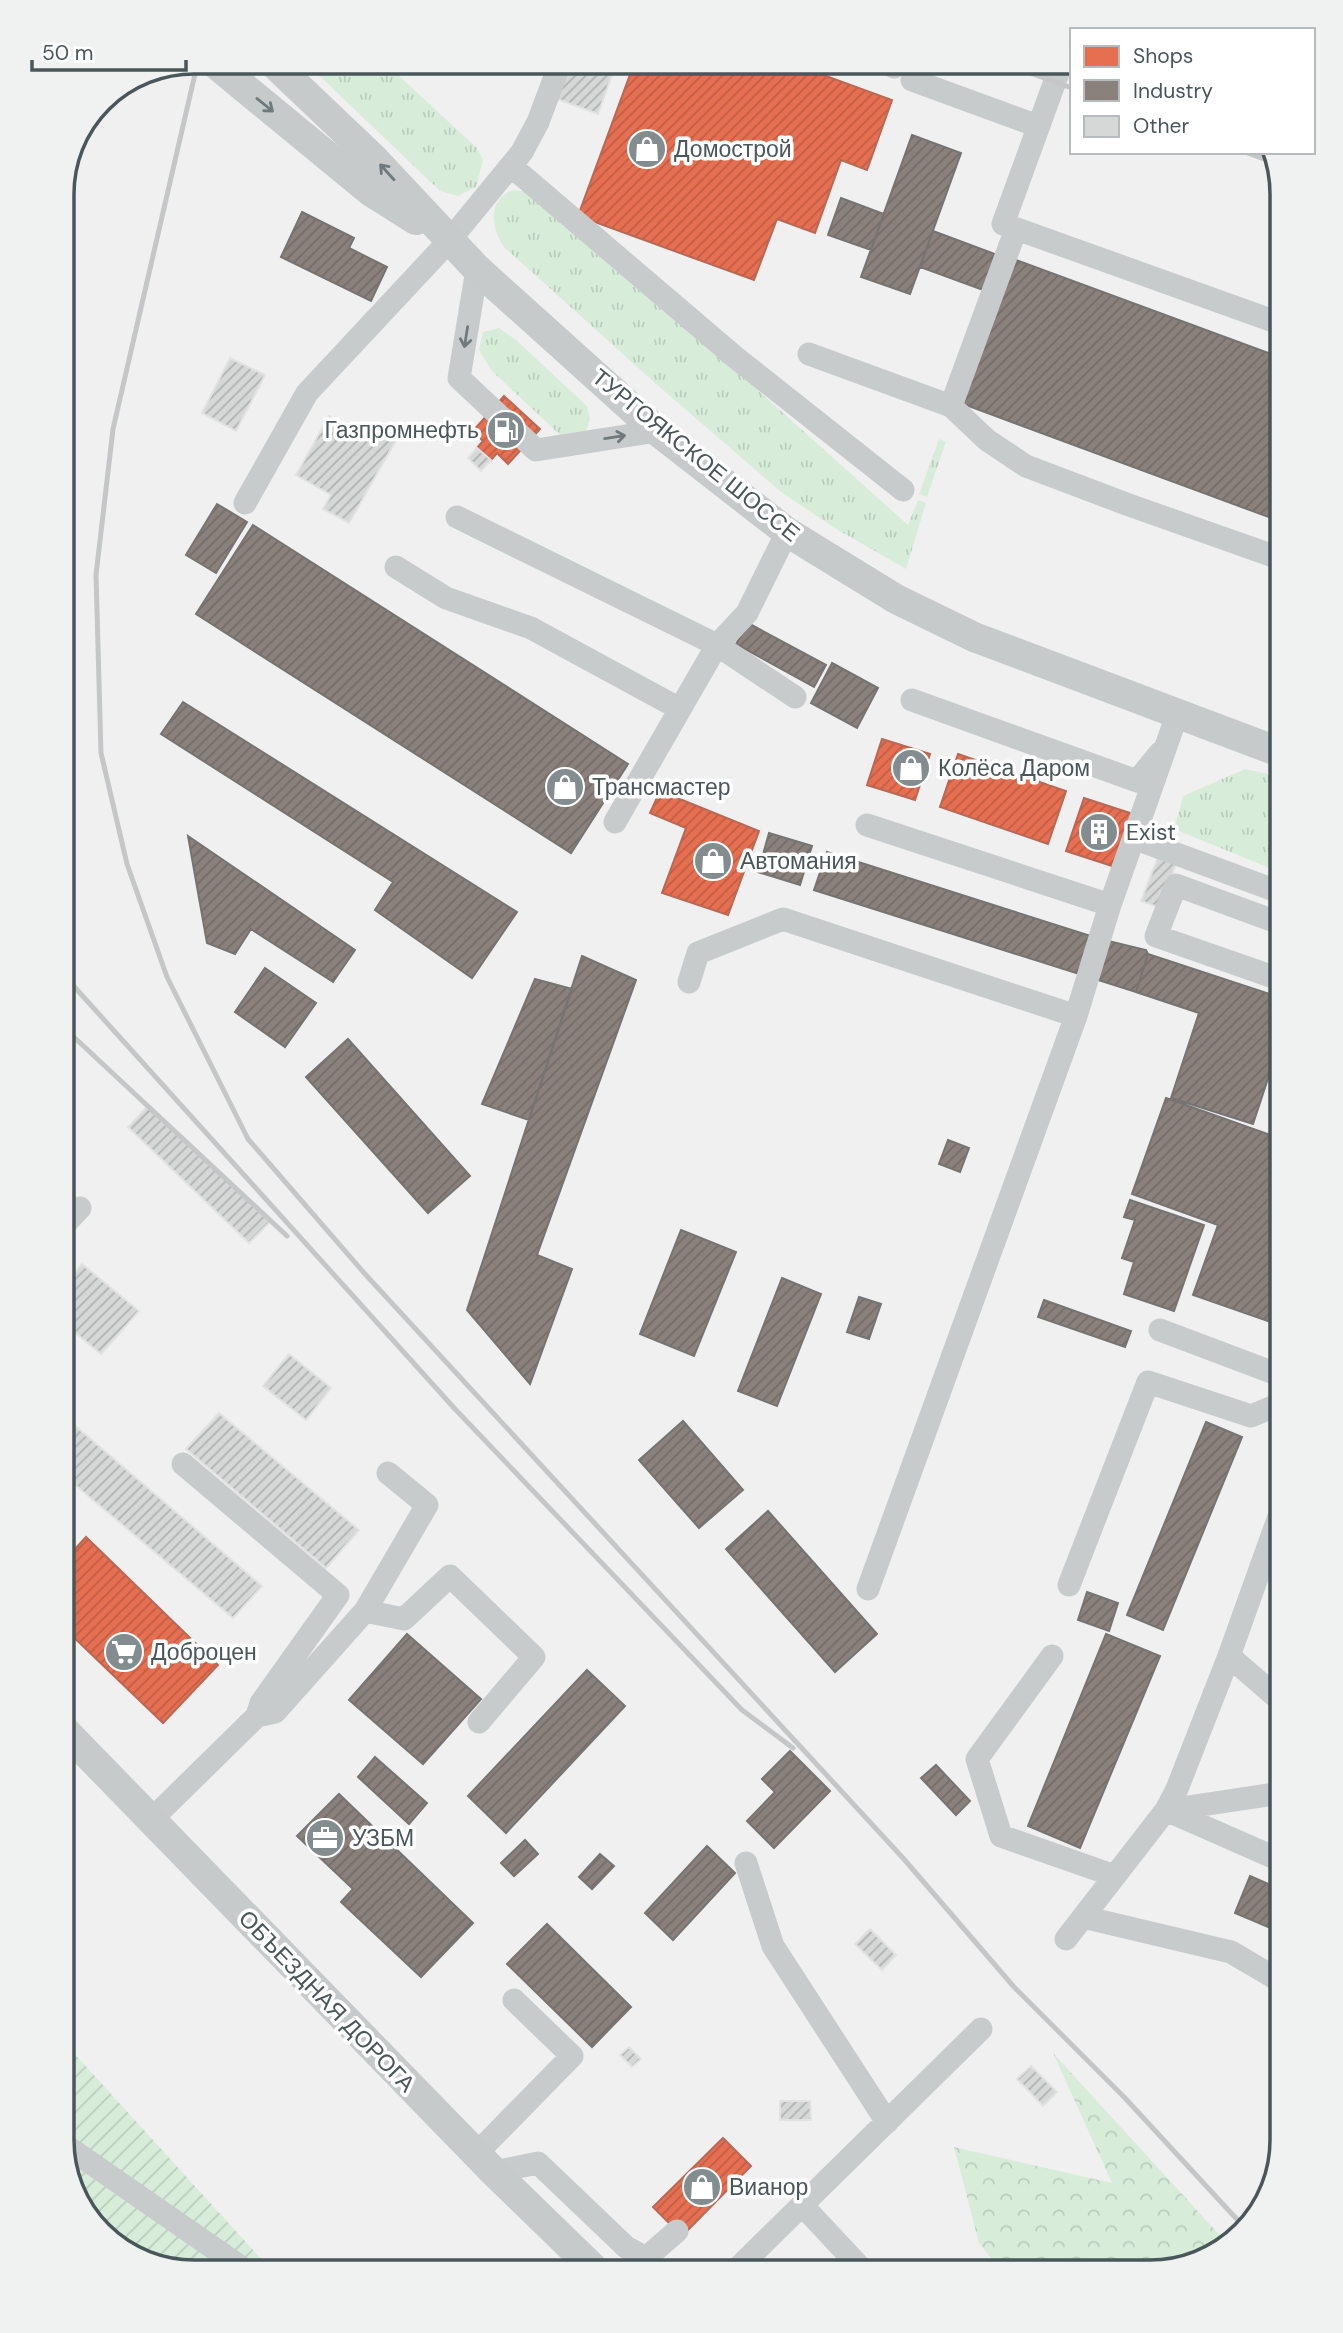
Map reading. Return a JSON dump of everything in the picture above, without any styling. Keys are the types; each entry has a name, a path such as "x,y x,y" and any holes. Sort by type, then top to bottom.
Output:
{"main road":[{"name":"ТУРГОЯКСКОЕ ШОССЕ","path":"228,74 370,191 449,241"},
{"name":"ТУРГОЯКСКОЕ ШОССЕ","path":"285,74 372,156 477,269 657,430 787,532 896,599 974,637 1270,749"},
{"name":"ОБЪЕЗДНАЯ ДОРОГА","path":"74,1740 485,2163 584,2259"}],"lane":[{"path":"245,503 307,393 449,241 522,152 538,122 556,74"},
{"path":"908,74 1038,126"},
{"path":"1058,74 1003,224 1270,320"},
{"path":"511,166 735,358 903,490"},
{"path":"951,406 1016,229"},
{"path":"477,269 459,378 536,450 657,430"},
{"path":"809,354 951,406 987,440 1026,466 1270,555"},
{"path":"457,517 717,645 795,697"},
{"path":"615,822 717,645 747,613 787,532"},
{"path":"396,566 446,598 531,628 680,709"},
{"path":"912,700 1137,780 1167,746"},
{"path":"868,1589 1076,1016 1110,905 1136,839 1177,715"},
{"path":"867,825 1110,905"},
{"path":"1136,839 1270,889"},
{"path":"1270,920 1176,886 1156,936 1270,977"},
{"path":"689,982 698,953 783,919 1076,1016"},
{"path":"74,1214 79,1208"},
{"path":"1160,1330 1270,1371"},
{"path":"1069,1586 1148,1382 1251,1416 1270,1408"},
{"path":"151,1819 257,1716 261,1703 338,1595 183,1464"},
{"path":"257,1716 275,1712 365,1611 427,1505 388,1473"},
{"path":"1066,1939 1166,1810 1177,1789 1270,1541"},
{"path":"365,1611 404,1619 450,1576 534,1657 478,1722"},
{"path":"1052,1656 976,1759 1001,1836 1115,1877"},
{"path":"1228,1656 1270,1692"},
{"path":"1166,1810 1270,1795"},
{"path":"1166,1810 1270,1856"},
{"path":"746,1863 773,1946 887,2122"},
{"path":"1083,1917 1231,1952 1270,1975"},
{"path":"485,2163 572,2056 514,2000"},
{"path":"747,2260 981,2029"},
{"path":"75,2152 229,2259"},
{"path":"485,2163 538,2163 626,2247 646,2258 677,2231"},
{"path":"802,2205 853,2260"}],"green space":[{"path":"318,74 397,74 477,148 483,160 476,187 458,196 440,191"},
{"path":"513,190 538,193 908,525 918,500 926,503 906,569 833,527 781,492 504,247 494,223 495,207 505,194"},
{"path":"499,328 516,340 587,406 590,419 586,431 560,435 491,370 479,350 483,332"},
{"path":"939,439 946,442 927,497 919,494"},
{"path":"1245,769 1270,774 1270,868 1174,829 1183,796"},
{"path":"74,2053 261,2259 170,2257 140,2247 114,2230 103,2219 86,2193 75,2156"},
{"path":"1053,2053 1220,2236 1203,2247 1181,2255 1150,2260 992,2260 979,2243 954,2147 1112,2183"}],"building: Shops":[{"path":"630,74 821,74 892,100 867,170 841,160 815,233 777,219 754,280 578,216"},
{"path":"504,396 540,429 508,464 497,453 491,460 477,448 483,441 473,431"},
{"path":"882,739 930,754 915,800 867,785"},
{"path":"958,754 1066,791 1048,844 940,807"},
{"path":"660,791 759,831 728,915 662,893 686,828 650,813"},
{"name":"Exist","path":"1084,798 1133,814 1115,867 1066,851"},
{"path":"86,1537 218,1665 163,1723 74,1637 74,1550"},
{"name":"Вианор","path":"723,2138 751,2166 682,2236 653,2207"}],"building: Industry":[{"path":"912,135 961,153 910,294 861,277"},
{"path":"841,198 884,214 871,250 828,235"},
{"path":"302,212 354,238 349,248 387,267 371,301 281,257"},
{"path":"933,231 995,254 983,290 920,267"},
{"path":"1016,260 1270,354 1270,518 963,404"},
{"path":"217,504 247,522 216,573 186,555"},
{"path":"253,525 628,764 571,853 196,614"},
{"path":"748,623 826,665 814,687 736,644"},
{"path":"832,663 878,688 857,728 811,703"},
{"path":"183,702 517,912 472,978 375,910 393,882 161,734"},
{"path":"769,833 812,846 800,885 758,872"},
{"path":"188,836 355,950 333,982 251,929 235,954 207,943"},
{"path":"827,852 1100,939 1146,950 1148,954 1136,992 814,890"},
{"path":"1148,954 1270,994 1270,1072 1253,1124 1171,1098 1199,1013 1136,992"},
{"path":"582,956 636,980 537,1255 572,1269 530,1384 467,1310"},
{"path":"265,968 316,1003 285,1047 235,1012"},
{"path":"535,979 572,989 529,1120 482,1104"},
{"path":"348,1039 470,1176 428,1213 306,1077"},
{"path":"1166,1098 1270,1135 1270,1322 1193,1295 1218,1225 1132,1194"},
{"path":"948,1140 969,1148 960,1172 939,1164"},
{"path":"1130,1200 1204,1225 1174,1311 1124,1294 1134,1262 1122,1258 1135,1220 1124,1217"},
{"path":"681,1230 736,1252 694,1356 640,1334"},
{"path":"782,1278 821,1294 777,1406 738,1391"},
{"path":"859,1297 881,1304 869,1339 847,1332"},
{"path":"1044,1300 1131,1331 1125,1347 1038,1317"},
{"path":"683,1421 743,1490 699,1528 639,1460"},
{"path":"1206,1422 1242,1437 1163,1630 1127,1615"},
{"path":"768,1511 877,1634 835,1672 726,1549"},
{"path":"1087,1592 1118,1603 1109,1631 1078,1620"},
{"path":"407,1634 481,1699 423,1764 349,1700"},
{"path":"1106,1634 1160,1656 1080,1848 1028,1826"},
{"path":"587,1670 625,1706 506,1833 468,1796"},
{"path":"790,1751 830,1791 774,1848 747,1821 775,1792 762,1779"},
{"path":"375,1757 427,1803 409,1824 358,1777"},
{"path":"936,1765 970,1801 956,1815 921,1778"},
{"path":"339,1794 473,1923 421,1977 341,1902 353,1889 297,1836"},
{"path":"525,1840 538,1854 514,1876 501,1863"},
{"path":"707,1846 735,1873 673,1940 645,1913"},
{"path":"600,1854 614,1866 592,1889 579,1877"},
{"path":"1250,1876 1270,1885 1270,1928 1235,1913"},
{"path":"547,1924 631,2007 592,2047 507,1964"}],"building: Other":[{"path":"566,74 612,74 598,114 557,99"},
{"path":"230,358 265,375 236,431 202,413"},
{"path":"329,416 363,435 368,427 395,442 349,523 323,509 331,495 296,475"},
{"path":"477,448 491,460 481,471 468,458"},
{"path":"1158,857 1176,864 1160,908 1141,901"},
{"path":"148,1106 270,1222 249,1243 128,1127"},
{"path":"82,1264 139,1311 101,1354 74,1332 74,1273"},
{"path":"289,1354 331,1388 306,1420 263,1386"},
{"path":"219,1413 359,1530 326,1568 186,1449"},
{"path":"74,1425 262,1586 233,1618 74,1484"},
{"path":"870,1929 896,1955 882,1970 855,1944"},
{"path":"629,2047 641,2059 632,2067 620,2055"},
{"path":"1031,2066 1057,2092 1043,2106 1017,2079"},
{"path":"780,2101 810,2101 811,2120 780,2120"}],"railway":[{"path":"195,74 113,429 96,575 101,753 127,864 167,977 248,1139 365,1274 903,1858 1014,1987 1125,2098 1238,2221"},
{"path":"1033,74 1070,87"},
{"path":"1250,154 1264,159"},
{"path":"74,986 455,1409 742,1710 793,1748"},
{"path":"74,1037 287,1236"}],"place":[{"name":"Домострой","path":"647,149"},
{"name":"Газпромнефть","path":"506,430"},
{"name":"Колёса Даром","path":"911,768"},
{"name":"Трансмастер","path":"565,787"},
{"name":"Exist","path":"1099,832"},
{"name":"Автомания","path":"713,861"},
{"name":"Доброцен","path":"124,1652"},
{"name":"УЗБМ","path":"325,1838"},
{"name":"Вианор","path":"702,2187"}]}
